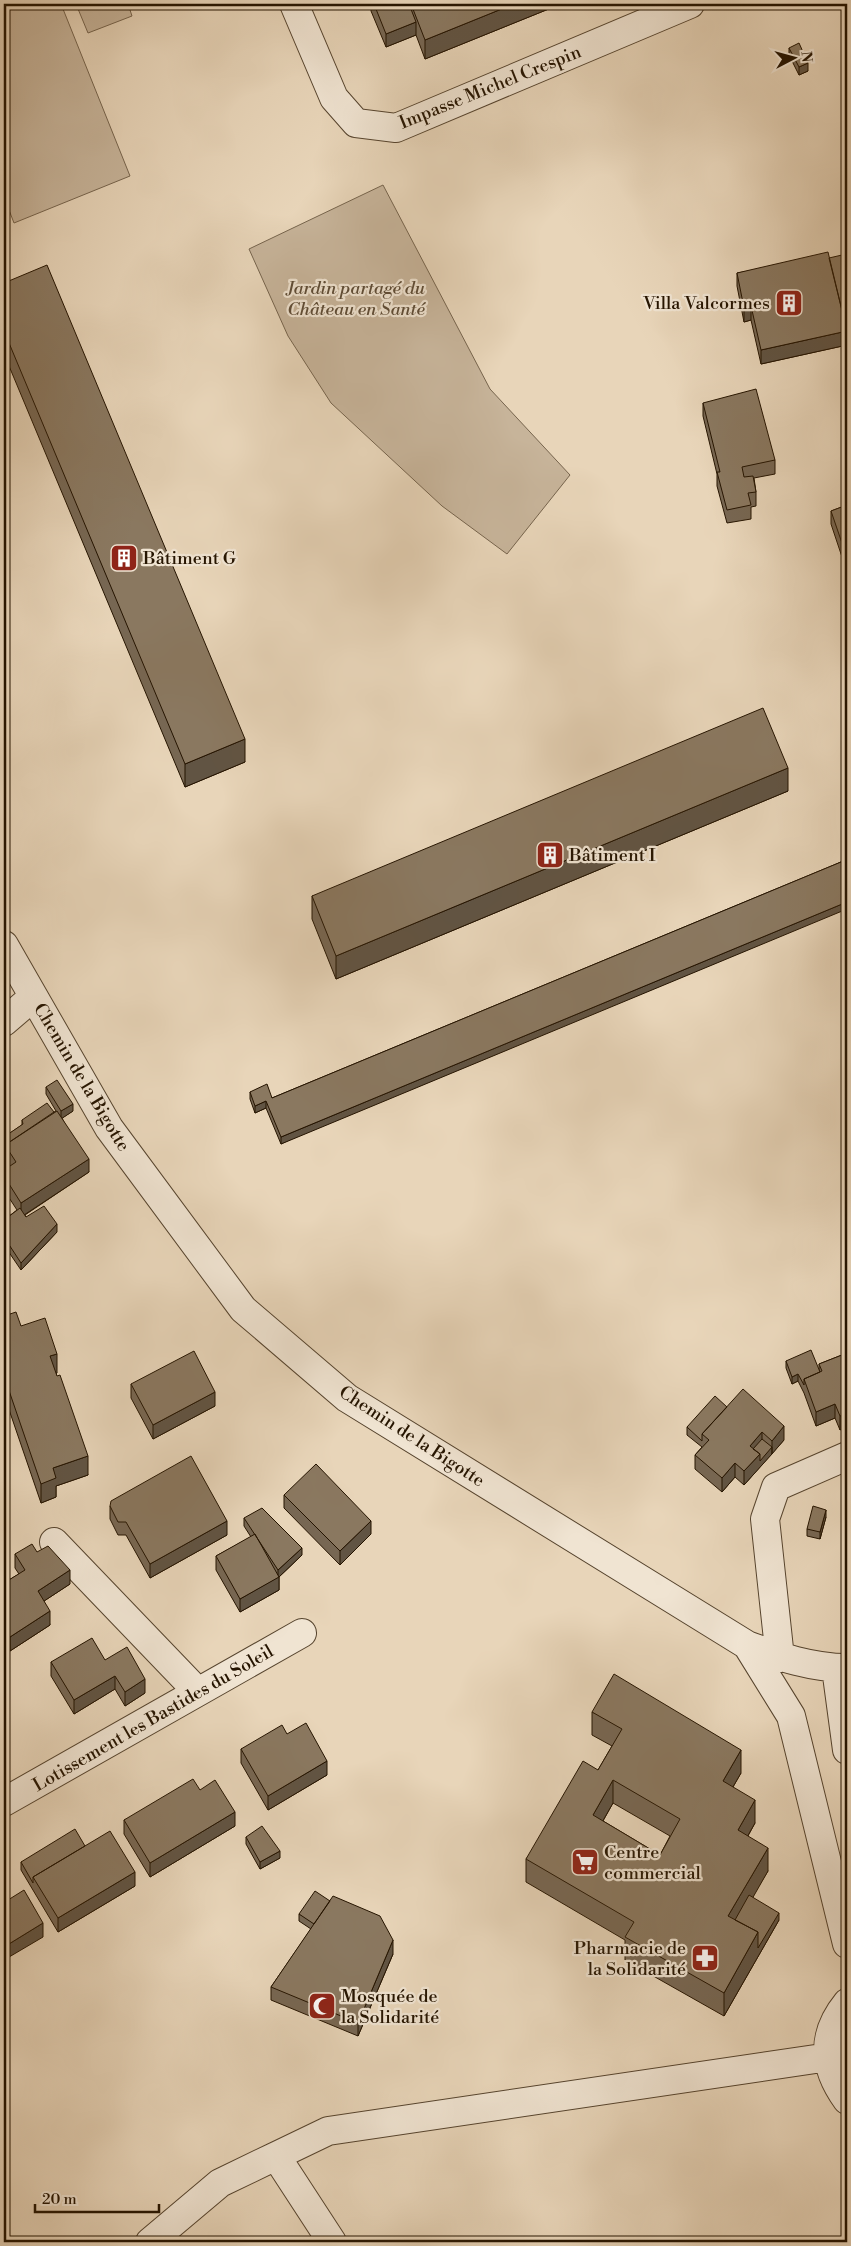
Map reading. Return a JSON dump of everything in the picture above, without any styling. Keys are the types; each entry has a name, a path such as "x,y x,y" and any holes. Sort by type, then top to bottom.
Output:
{"street":[{"name":"Impasse Michel Crespin","path":"294,4 334,98 356,123 396,128 690,4"},
{"name":"Chemin de la Bigotte","path":"4,945 109,1128 243,1309 347,1398 747,1645 780,1658 842,1668"},
{"path":"4,1022 34,997"},
{"path":"780,1658 765,1519 776,1487 847,1456"},
{"path":"54,1542 198,1692"},
{"name":"Lotissement les Bastides du Soleil","path":"4,1802 302,1633"},
{"path":"747,1645 791,1716 847,1944"},
{"path":"842,1668 845,1745 847,1750"},
{"path":"847,2003 836,2018 828,2042 830,2068 837,2087 847,2100"},
{"path":"150,2242 220,2184 328,2131 829,2057"},
{"path":"276,2156 332,2242"}],"green space":[{"path":"4,4 61,4 130,176 14,223 4,197"},
{"path":"76,4 128,4 132,16 88,33"},
{"name":"Jardin partagé du Château en Santé","path":"383,185 490,389 570,475 507,554 442,506 331,403 288,336 249,249"}],"building":[{"path":"374,4 409,4 416,22 386,34"},
{"path":"411,4 514,4 425,40"},
{"path":"799,43 808,63 799,67 789,48"},
{"name":"Villa Valcormes","path":"828,252 847,331 761,350 751,306 744,308 737,273"},
{"path":"842,255 847,278 847,331 829,258"},
{"name":"Bâtiment G","path":"47,265 245,739 185,764 4,331 4,283"},
{"path":"756,389 775,460 742,467 744,477 753,476 756,492 748,493 751,505 727,510 703,403"},
{"path":"847,505 847,548 844,549 831,511"},
{"name":"Bâtiment I","path":"763,708 788,768 336,956 312,896"},
{"path":"841,862 847,876 847,902 281,1137 266,1101 255,1106 250,1092 267,1084 272,1098"},
{"path":"57,1080 73,1104 61,1111 46,1087"},
{"path":"47,1103 54,1112 5,1145 5,1151 4,1137 23,1124 22,1120"},
{"path":"57,1111 89,1159 21,1203 4,1176 4,1170 16,1162 5,1145"},
{"path":"44,1206 57,1224 21,1263 4,1237 4,1220 20,1208 26,1217"},
{"path":"16,1312 21,1326 45,1318 57,1354 50,1356 57,1376 60,1375 88,1456 53,1468 56,1478 41,1484 4,1376 4,1316"},
{"path":"811,1350 820,1372 804,1379 804,1385 798,1374 792,1377 786,1361"},
{"path":"194,1351 215,1392 153,1425 131,1384"},
{"path":"847,1353 847,1413 840,1416 835,1404 816,1412 804,1379 822,1371 819,1364"},
{"path":"743,1389 784,1426 772,1441 762,1432 750,1446 760,1454 744,1471 735,1463 722,1478 695,1455 709,1440 702,1434"},
{"path":"715,1396 727,1407 702,1434 702,1441 687,1427"},
{"path":"762,1439 772,1447 760,1461 760,1454 753,1449"},
{"path":"191,1456 227,1521 150,1564 126,1522 118,1522 110,1506 111,1501"},
{"path":"316,1464 371,1521 340,1551 284,1495"},
{"path":"813,1506 826,1510 820,1532 807,1529"},
{"path":"262,1508 302,1548 278,1570 244,1518"},
{"path":"255,1534 279,1577 240,1599 216,1556"},
{"path":"32,1544 37,1552 48,1546 70,1570 38,1591 50,1611 10,1637 4,1627 4,1583 25,1570 15,1554"},
{"path":"92,1638 105,1660 127,1647 145,1679 125,1692 115,1676 74,1700 51,1662"},
{"name":"Centre commercial","path":"614,1674 741,1750 723,1781 755,1800 738,1830 768,1848 728,1916 758,1932 724,1993 625,1937 634,1922 526,1859 583,1761 598,1770 622,1729 592,1712","holes":["613,1780 680,1819 660,1855 593,1815"]},
{"path":"306,1723 327,1761 268,1796 241,1749 282,1725 287,1734"},
{"path":"193,1779 200,1790 215,1780 235,1812 150,1863 124,1820"},
{"path":"262,1826 280,1851 260,1862 246,1837"},
{"path":"75,1829 85,1846 33,1877 33,1883 21,1862"},
{"path":"110,1831 135,1872 58,1918 33,1877"},
{"path":"24,1890 43,1923 4,1947 4,1893 8,1900"},
{"path":"315,1891 330,1901 314,1924 299,1914"},
{"path":"749,1895 779,1913 758,1948 758,1932 735,1920"},
{"path":"333,1896 380,1916 393,1940 358,2023 271,1987"}],"place":[{"name":"Villa Valcormes","path":"789,303"},
{"name":"Bâtiment G","path":"124,558"},
{"name":"Bâtiment I","path":"550,855"},
{"name":"Centre commercial","path":"585,1862"},
{"name":"Pharmacie de la Solidarité","path":"705,1958"},
{"name":"Mosquée de la Solidarité","path":"322,2006"}]}
